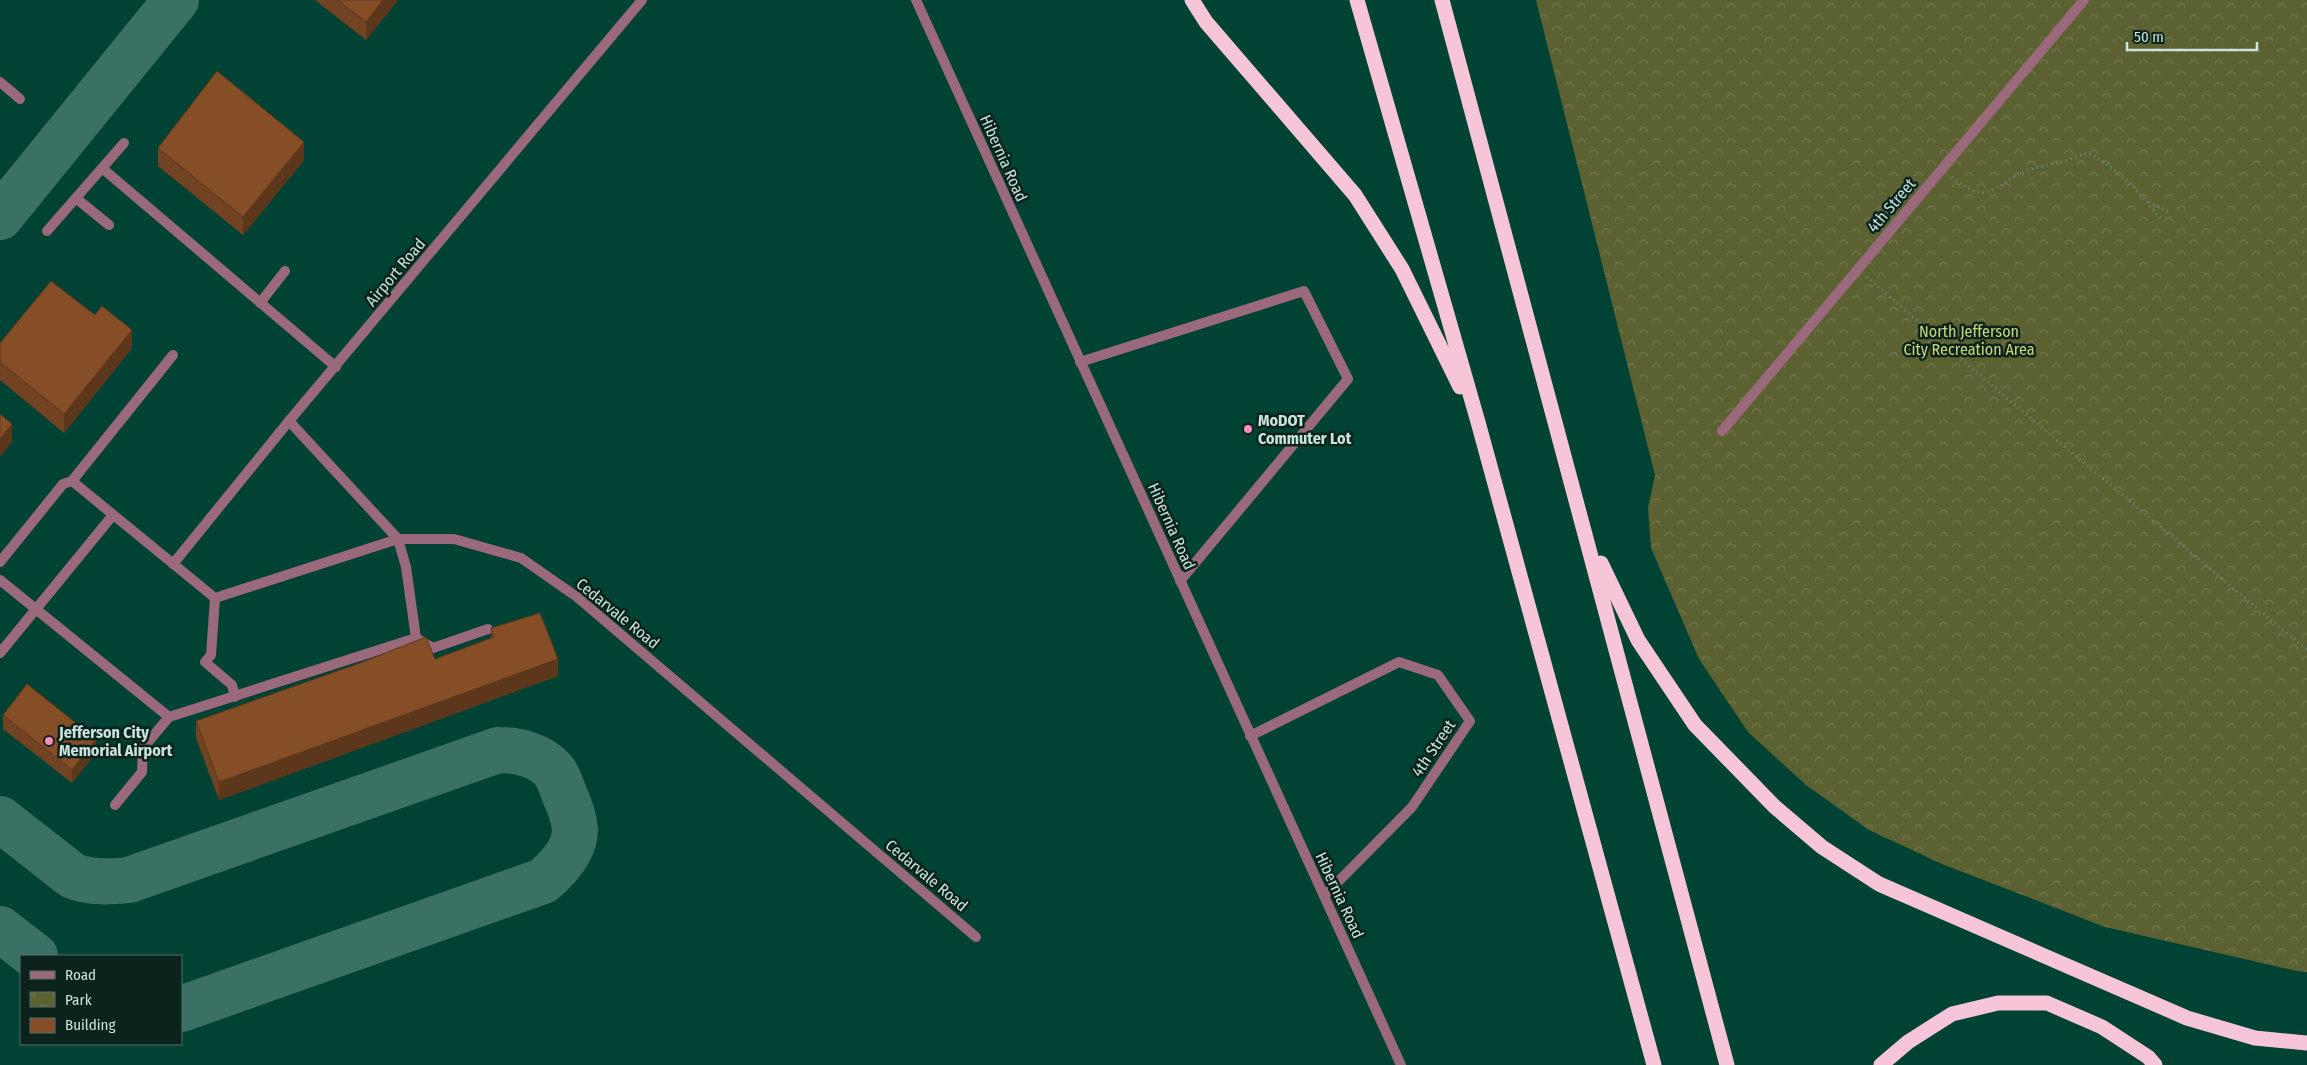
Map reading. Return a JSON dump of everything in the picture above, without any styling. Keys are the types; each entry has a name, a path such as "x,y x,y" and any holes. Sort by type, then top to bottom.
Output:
{"highway":[{"path":"1192,0 1206,22 1355,195 1402,269 1478,422"},
{"path":"1357,0 1478,422 1654,1065"},
{"path":"1442,0 1728,1065"},
{"path":"1586,533 1638,640 1695,725 1775,807 1822,847 1879,884 2187,1018 2255,1038 2307,1043"},
{"path":"1881,1065 1908,1042 1952,1014 1998,1003 2047,1003 2102,1027 2148,1057 2155,1065"}],"street":[{"name":"Airport Road","path":"173,564 289,421 642,0"},
{"name":"Hibernia Road","path":"916,0 1401,1065"},
{"name":"4th Street","path":"1722,431 2084,0"},
{"path":"0,82 20,99"},
{"path":"47,231 124,143"},
{"path":"102,168 336,367"},
{"path":"76,199 109,225"},
{"path":"260,303 285,270"},
{"path":"1080,362 1304,291 1348,379 1180,581"},
{"path":"0,562 62,484 72,481 173,355"},
{"path":"289,421 398,539 406,567 416,638"},
{"path":"72,481 215,598 211,655 205,662 232,684 235,697"},
{"path":"0,653 113,515"},
{"name":"Cedarvale Road","path":"215,598 398,539 454,539 521,558 577,597 976,937"},
{"path":"0,580 169,717"},
{"path":"115,805 142,772 144,748 169,717 416,638 433,648 488,629"},
{"name":"4th Street","path":"1250,736 1399,662 1438,675 1470,721 1412,807 1324,896"}],"path":[{"path":"1942,168 1965,187 1972,191 1983,193 1993,191 2024,172 2083,154 2091,154 2100,159 2148,202 2162,221"},
{"path":"2148,202 2169,212"},
{"path":"1857,269 2005,397 2307,650"}],"green space":[{"name":"North Jefferson City Recreation Area","path":"1536,0 2307,0 2307,972 2105,927 1942,864 1869,830 1806,785 1748,732 1699,659 1651,548 1648,508 1655,475"}],"building":[{"path":"338,0 383,0 366,22"},
{"path":"217,71 304,142 243,217 158,148"},
{"path":"51,281 95,315 102,306 132,330 64,414 0,362 0,343"},
{"path":"0,414 12,424 0,439"},
{"path":"540,613 558,659 219,782 196,721 360,663 426,637 435,659 494,637 491,628"},
{"name":"Jefferson City Memorial Airport","path":"27,684 96,739 72,770 3,715"}],"taxiway":[{"path":"0,217 176,0"},
{"path":"0,819 73,876 94,881 122,881 498,750 521,752 536,757 549,766 556,774 572,813 575,830 569,852 554,871 543,881 182,1009"},
{"path":"0,929 34,955"}],"place":[{"name":"MoDOT Commuter Lot","path":"1248,429"},
{"name":"Jefferson City Memorial Airport","path":"49,741"}]}
